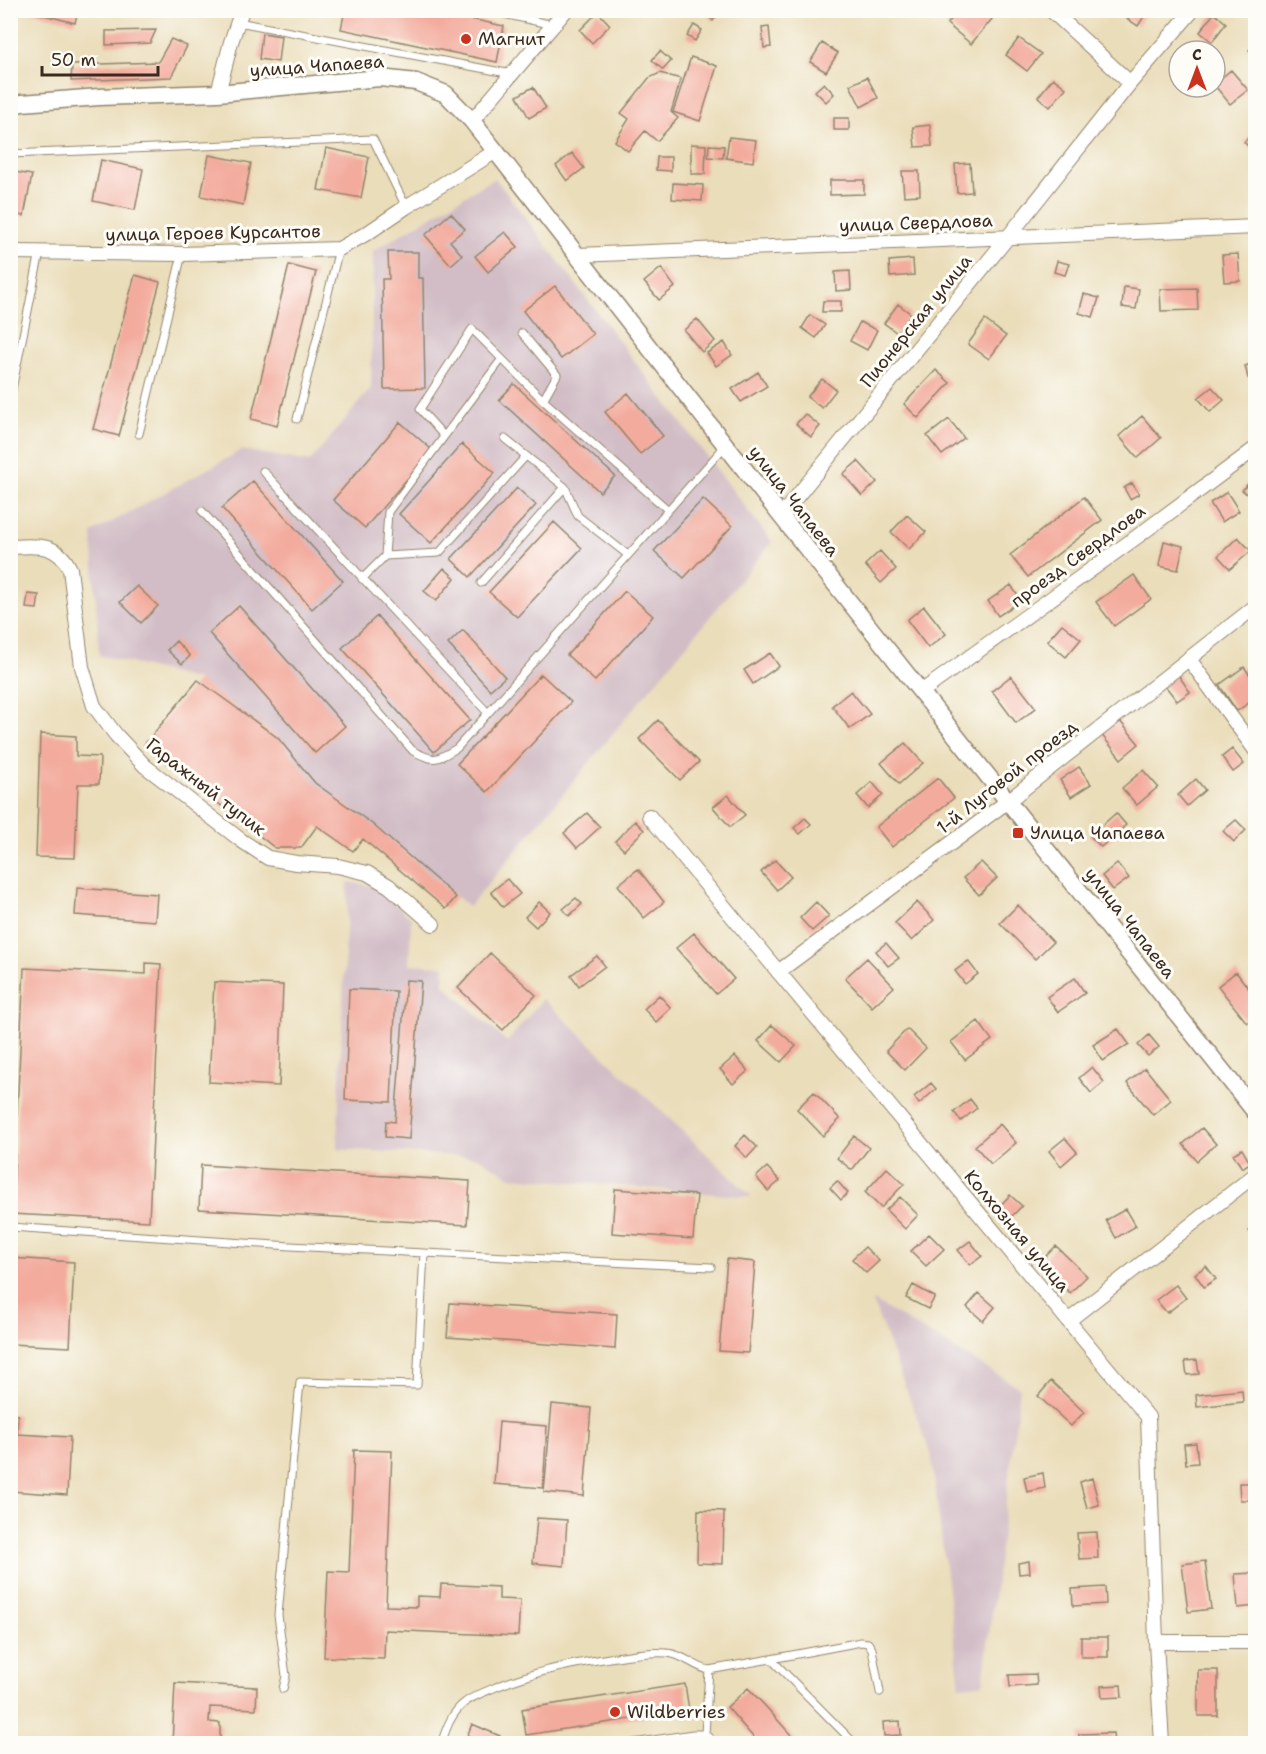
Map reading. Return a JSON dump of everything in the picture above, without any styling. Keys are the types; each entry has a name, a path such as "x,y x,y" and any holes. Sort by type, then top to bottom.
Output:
{"street":[{"path":"472,120 566,10"},
{"path":"1051,10 1130,83"},
{"name":"Пионерская улица","path":"781,516 1130,83 1193,10"},
{"path":"218,93 240,16"},
{"name":"улица Чапаева","path":"10,106 99,97 218,93 380,78 416,82 446,94 472,120 781,516 1256,1113"},
{"name":"улица Героев Курсантов","path":"10,252 183,254 339,249 496,151"},
{"name":"улица Свердлова","path":"578,255 1256,227"},
{"name":"проезд Свердлова","path":"921,692 1256,448"},
{"name":"Гаражный тупик","path":"10,547 48,548 64,558 70,569 82,668 94,706 116,735 145,766 242,841 268,858 338,866 367,873 389,886 433,924"},
{"name":"1-й Луговой проезд","path":"778,972 1008,801 1256,606"},
{"path":"1189,659 1256,751"},
{"name":"Колхозная улица","path":"649,816 1148,1417 1162,1743"},
{"path":"1068,1321 1256,1174"},
{"path":"1156,1642 1256,1641"}],"lane":[{"path":"486,10 553,25"},
{"path":"240,16 512,74"},
{"path":"10,154 373,139 406,207"},
{"path":"297,419 339,249"},
{"path":"10,399 40,252"},
{"path":"139,434 183,254"},
{"path":"444,436 420,409 472,328 501,360 543,400 668,510"},
{"path":"522,333 557,375 543,400"},
{"path":"363,579 385,556 388,512 501,360"},
{"path":"505,439 566,487 578,516 628,555"},
{"path":"202,511 413,751 428,758 438,759 457,748 726,445"},
{"path":"385,556 439,554 526,456"},
{"path":"263,471 488,713"},
{"path":"481,583 566,487"},
{"path":"10,1227 290,1246 711,1267"},
{"path":"283,1689 286,1676 278,1616 300,1382 417,1385 424,1252"},
{"path":"441,1743 455,1712 463,1704 490,1690 518,1678 549,1669 636,1654 668,1653 709,1670 861,1642 868,1643 872,1649 880,1692"},
{"path":"771,1659 855,1743"},
{"path":"705,1734 709,1670"},
{"path":"627,1743 693,1734 705,1734 716,1743"}],"shaded area":[{"path":"495,178 772,542 469,907 371,823 315,783 278,737 198,680 99,655 92,533 242,450 310,462 371,388 373,251"},
{"path":"348,882 374,886 411,918 409,964 445,966 444,985 507,1042 543,999 752,1197 511,1177 478,1157 337,1149"},
{"path":"872,1300 1020,1388 983,1684 960,1686 931,1454"}],"building":[{"path":"25,10 78,10 75,23"},
{"path":"345,10 428,10 504,26 497,62 341,29"},
{"path":"707,10 722,10 713,21 705,13"},
{"path":"960,10 983,10 992,19 971,44 947,24"},
{"path":"1119,10 1148,10 1138,26 1118,13"},
{"path":"598,12 610,25 592,43 580,30"},
{"path":"1214,13 1226,23 1214,39 1208,39 1200,32"},
{"path":"694,25 702,30 695,41 687,36"},
{"path":"769,27 771,47 764,48 762,28"},
{"path":"156,30 150,43 106,45 106,31"},
{"path":"262,33 281,36 278,62 259,59"},
{"path":"1019,38 1041,54 1027,71 1006,55"},
{"path":"171,39 187,46 171,77 71,81 72,65 158,62"},
{"path":"822,43 838,53 826,72 810,62"},
{"path":"1256,45 1256,58 1249,50"},
{"path":"660,51 671,61 663,70 652,60"},
{"path":"691,57 717,66 700,121 673,112"},
{"path":"1231,70 1248,90 1230,104 1226,99 1227,73"},
{"path":"660,73 681,79 671,112 678,118 657,141 645,131 628,151 615,141 629,119 621,113 649,78"},
{"path":"867,77 878,98 861,107 850,85"},
{"path":"1053,78 1066,88 1050,107 1038,97"},
{"path":"824,83 834,94 826,102 815,91"},
{"path":"533,87 546,108 529,118 517,96"},
{"path":"834,118 849,118 849,130 834,130"},
{"path":"930,125 932,146 915,147 913,127"},
{"path":"1256,130 1256,154 1244,142"},
{"path":"729,137 756,140 753,162 726,158"},
{"path":"691,144 706,145 705,174 691,174"},
{"path":"709,145 724,146 723,158 708,157"},
{"path":"326,148 369,157 361,198 318,190"},
{"path":"572,153 584,168 567,181 556,166"},
{"path":"209,155 251,163 243,205 201,196"},
{"path":"657,157 671,157 671,171 656,170"},
{"path":"101,160 143,169 135,210 93,201"},
{"path":"970,163 972,192 957,193 955,164"},
{"path":"10,171 32,175 24,216 10,214"},
{"path":"902,171 919,171 920,195 904,196"},
{"path":"830,180 864,180 864,194 830,195"},
{"path":"673,183 703,185 702,201 672,199"},
{"path":"451,213 465,229 450,241 462,255 451,265 425,235"},
{"path":"505,232 518,247 488,272 475,256"},
{"path":"388,252 418,252 418,278 423,278 425,388 384,389 382,279 389,279"},
{"path":"1238,254 1240,281 1224,282 1222,255"},
{"path":"913,259 914,275 890,277 889,261"},
{"path":"1057,261 1069,264 1065,275 1054,272"},
{"path":"289,265 316,272 277,426 251,419"},
{"path":"661,268 675,287 659,300 644,282"},
{"path":"850,271 851,290 836,291 835,272"},
{"path":"135,275 160,282 119,436 93,429"},
{"path":"10,285 16,286 11,308 10,308"},
{"path":"555,286 593,334 561,359 523,311"},
{"path":"1124,287 1139,289 1136,309 1122,307"},
{"path":"1197,288 1198,310 1161,311 1160,289"},
{"path":"1084,294 1099,298 1093,317 1079,313"},
{"path":"823,301 841,301 841,312 822,312"},
{"path":"898,304 911,314 897,333 884,323"},
{"path":"810,315 825,325 816,338 802,328"},
{"path":"697,319 715,341 702,352 684,330"},
{"path":"985,320 1006,336 989,359 968,344"},
{"path":"860,322 877,330 867,350 850,341"},
{"path":"724,342 732,355 716,366 707,353"},
{"path":"1256,362 1256,375 1248,378 1245,366"},
{"path":"936,370 950,383 918,418 904,404"},
{"path":"758,372 767,386 741,402 732,389"},
{"path":"822,379 836,390 822,408 807,397"},
{"path":"514,384 615,476 600,492 499,400"},
{"path":"1212,387 1224,400 1210,412 1198,398"},
{"path":"628,393 663,436 640,454 605,412"},
{"path":"805,414 820,426 811,437 796,424"},
{"path":"1142,416 1161,438 1138,458 1119,436"},
{"path":"949,419 964,438 942,455 927,436"},
{"path":"400,422 432,450 365,528 333,500"},
{"path":"462,444 495,473 431,543 399,514"},
{"path":"858,461 877,482 862,496 843,474"},
{"path":"1256,476 1256,502 1242,490"},
{"path":"253,481 343,581 312,609 222,508"},
{"path":"1132,483 1139,494 1130,499 1124,488"},
{"path":"517,488 536,505 470,577 451,559"},
{"path":"1227,492 1239,511 1222,522 1210,503"},
{"path":"1084,497 1102,520 1028,577 1010,555"},
{"path":"703,499 732,526 684,578 654,551"},
{"path":"907,515 926,532 909,549 891,532"},
{"path":"554,522 582,548 517,617 489,592"},
{"path":"1238,537 1251,551 1230,569 1218,556"},
{"path":"1164,541 1183,546 1178,570 1159,566"},
{"path":"880,551 896,569 881,583 865,565"},
{"path":"444,568 455,578 436,601 424,591"},
{"path":"1134,575 1151,599 1114,626 1096,602"},
{"path":"1011,585 1021,601 998,616 988,601"},
{"path":"137,586 158,606 141,623 120,602"},
{"path":"625,591 653,616 595,681 567,655"},
{"path":"28,594 39,595 37,609 26,608"},
{"path":"239,606 345,726 315,753 209,633"},
{"path":"924,606 946,634 928,648 907,620"},
{"path":"377,616 470,720 434,752 342,648"},
{"path":"1256,617 1256,630 1250,621"},
{"path":"1062,624 1081,639 1066,657 1047,641"},
{"path":"463,630 505,677 490,690 448,644"},
{"path":"176,641 190,656 182,664 167,650"},
{"path":"770,653 779,666 753,684 744,670"},
{"path":"1244,667 1256,683 1256,698 1237,711 1219,685"},
{"path":"1177,673 1190,692 1177,701 1163,683"},
{"path":"541,674 571,702 487,792 457,764"},
{"path":"1011,676 1036,708 1016,723 992,691"},
{"path":"198,680 278,738 315,783 371,823 456,897 446,909 363,839 353,851 317,826 301,848 275,848 144,745"},
{"path":"851,691 870,714 850,729 832,706"},
{"path":"658,720 699,762 680,780 639,739"},
{"path":"1119,720 1139,744 1121,759 1101,734"},
{"path":"40,734 76,736 76,756 100,757 99,784 78,784 75,858 36,857"},
{"path":"905,743 923,763 899,784 881,763"},
{"path":"1232,749 1244,764 1233,772 1222,757"},
{"path":"1079,767 1091,784 1071,797 1060,780"},
{"path":"1143,770 1158,787 1137,805 1122,788"},
{"path":"938,778 954,798 892,847 876,827"},
{"path":"1196,779 1205,790 1187,806 1178,795"},
{"path":"872,782 883,795 868,808 857,795"},
{"path":"728,795 745,815 730,827 713,807"},
{"path":"587,813 600,827 577,848 564,833"},
{"path":"1116,813 1126,825 1101,847 1090,836"},
{"path":"805,818 811,824 800,834 794,828"},
{"path":"1236,820 1246,830 1234,842 1223,831"},
{"path":"635,821 644,830 624,850 615,841"},
{"path":"775,860 791,877 777,890 761,872"},
{"path":"981,862 997,878 979,895 963,878"},
{"path":"1117,863 1129,878 1113,890 1102,876"},
{"path":"638,869 664,902 644,918 618,885"},
{"path":"507,879 520,894 503,907 491,892"},
{"path":"77,888 157,894 155,921 75,915"},
{"path":"576,898 582,904 569,916 563,909"},
{"path":"539,902 550,912 536,927 525,917"},
{"path":"816,902 829,916 812,931 800,918"},
{"path":"917,902 934,920 912,941 895,923"},
{"path":"1018,905 1053,942 1035,959 1000,923"},
{"path":"694,933 734,979 716,994 676,948"},
{"path":"886,943 899,958 888,966 876,951"},
{"path":"490,953 536,995 503,1030 458,988"},
{"path":"597,956 605,966 579,986 571,975"},
{"path":"867,958 894,987 872,1007 845,978"},
{"path":"968,961 978,974 965,984 955,971"},
{"path":"146,963 161,964 149,1221 10,1214 10,1194 13,1194 24,968 146,974"},
{"path":"1236,972 1256,998 1256,1016 1247,1023 1218,986"},
{"path":"1075,978 1085,993 1058,1012 1047,997"},
{"path":"406,980 421,981 409,1139 385,1137 386,1121 395,1122"},
{"path":"214,982 283,985 279,1086 209,1082"},
{"path":"349,989 396,991 391,1102 345,1100"},
{"path":"659,995 671,1008 656,1022 644,1009"},
{"path":"978,1021 992,1040 965,1060 951,1042"},
{"path":"772,1025 796,1046 781,1062 758,1041"},
{"path":"907,1029 926,1048 905,1070 886,1051"},
{"path":"1118,1029 1129,1044 1103,1061 1093,1045"},
{"path":"1149,1035 1159,1047 1148,1056 1138,1045"},
{"path":"735,1056 748,1071 733,1084 720,1069"},
{"path":"1092,1067 1104,1082 1091,1093 1079,1078"},
{"path":"1145,1068 1171,1100 1153,1115 1127,1083"},
{"path":"931,1083 936,1089 919,1104 914,1097"},
{"path":"814,1092 840,1119 823,1136 797,1109"},
{"path":"970,1099 977,1108 961,1121 954,1112"},
{"path":"1000,1124 1016,1143 991,1164 975,1146"},
{"path":"1202,1128 1216,1144 1197,1161 1183,1144"},
{"path":"745,1135 757,1147 747,1158 735,1146"},
{"path":"854,1136 869,1148 852,1170 837,1158"},
{"path":"1065,1138 1077,1152 1061,1166 1049,1151"},
{"path":"1242,1149 1250,1163 1242,1168 1233,1154"},
{"path":"201,1165 470,1181 467,1225 199,1209"},
{"path":"767,1167 780,1181 768,1191 756,1177"},
{"path":"887,1168 904,1184 881,1208 865,1192"},
{"path":"837,1181 848,1193 841,1200 830,1188"},
{"path":"615,1189 697,1195 693,1239 612,1233"},
{"path":"1010,1195 1022,1206 1008,1220 997,1209"},
{"path":"900,1197 918,1215 905,1229 886,1210"},
{"path":"1126,1209 1136,1226 1116,1238 1106,1220"},
{"path":"1256,1225 1256,1238 1249,1231"},
{"path":"929,1234 944,1249 926,1266 911,1251"},
{"path":"970,1241 982,1256 970,1265 958,1250"},
{"path":"1056,1246 1087,1276 1070,1293 1039,1263"},
{"path":"865,1247 879,1261 866,1273 852,1259"},
{"path":"10,1258 74,1262 70,1347 10,1344"},
{"path":"727,1259 755,1262 748,1353 719,1351"},
{"path":"1206,1266 1216,1279 1204,1287 1195,1274"},
{"path":"913,1285 935,1297 928,1309 906,1298"},
{"path":"1176,1285 1186,1298 1167,1313 1156,1300"},
{"path":"979,1293 995,1307 983,1321 967,1307"},
{"path":"450,1303 617,1314 615,1349 447,1337"},
{"path":"1197,1360 1199,1374 1187,1375 1185,1361"},
{"path":"1051,1381 1084,1412 1071,1426 1038,1396"},
{"path":"1242,1390 1243,1402 1197,1407 1196,1395"},
{"path":"552,1404 591,1408 584,1496 544,1492"},
{"path":"10,1414 18,1415 17,1434 70,1437 67,1495 10,1491"},
{"path":"499,1422 547,1426 543,1488 494,1484"},
{"path":"1196,1443 1198,1463 1186,1464 1184,1444"},
{"path":"354,1450 392,1451 386,1606 417,1607 417,1596 440,1597 441,1584 499,1587 499,1599 520,1600 518,1636 385,1630 384,1659 324,1657 328,1571 349,1572"},
{"path":"1043,1473 1045,1488 1027,1492 1024,1477"},
{"path":"1092,1478 1099,1505 1087,1508 1080,1482"},
{"path":"1239,1483 1252,1483 1253,1500 1240,1500"},
{"path":"698,1510 724,1511 723,1564 697,1563"},
{"path":"537,1518 567,1520 564,1566 533,1563"},
{"path":"1097,1532 1098,1558 1079,1559 1077,1533"},
{"path":"1029,1561 1030,1573 1019,1574 1018,1563"},
{"path":"1205,1561 1211,1609 1188,1612 1182,1564"},
{"path":"1255,1573 1256,1606 1238,1608 1235,1574"},
{"path":"1105,1587 1106,1604 1073,1606 1072,1589"},
{"path":"1081,1637 1108,1637 1108,1657 1081,1657"},
{"path":"1198,1670 1218,1670 1218,1716 1198,1716"},
{"path":"1036,1674 1037,1685 1010,1687 1009,1675"},
{"path":"175,1683 257,1687 256,1709 210,1707 209,1722 220,1723 220,1739 228,1739 228,1744 172,1744"},
{"path":"685,1684 689,1710 526,1735 522,1709"},
{"path":"1121,1685 1122,1697 1102,1698 1101,1686"},
{"path":"748,1688 799,1744 759,1744 727,1707"},
{"path":"900,1721 901,1735 884,1736 883,1722"},
{"path":"472,1724 500,1736 497,1744 464,1744"},
{"path":"1113,1733 1114,1744 1079,1744 1079,1734"}],"place":[{"name":"Магнит","path":"466,39"},
{"name":"Улица Чапаева","path":"1018,833"},
{"name":"Wildberries","path":"615,1712"}]}
